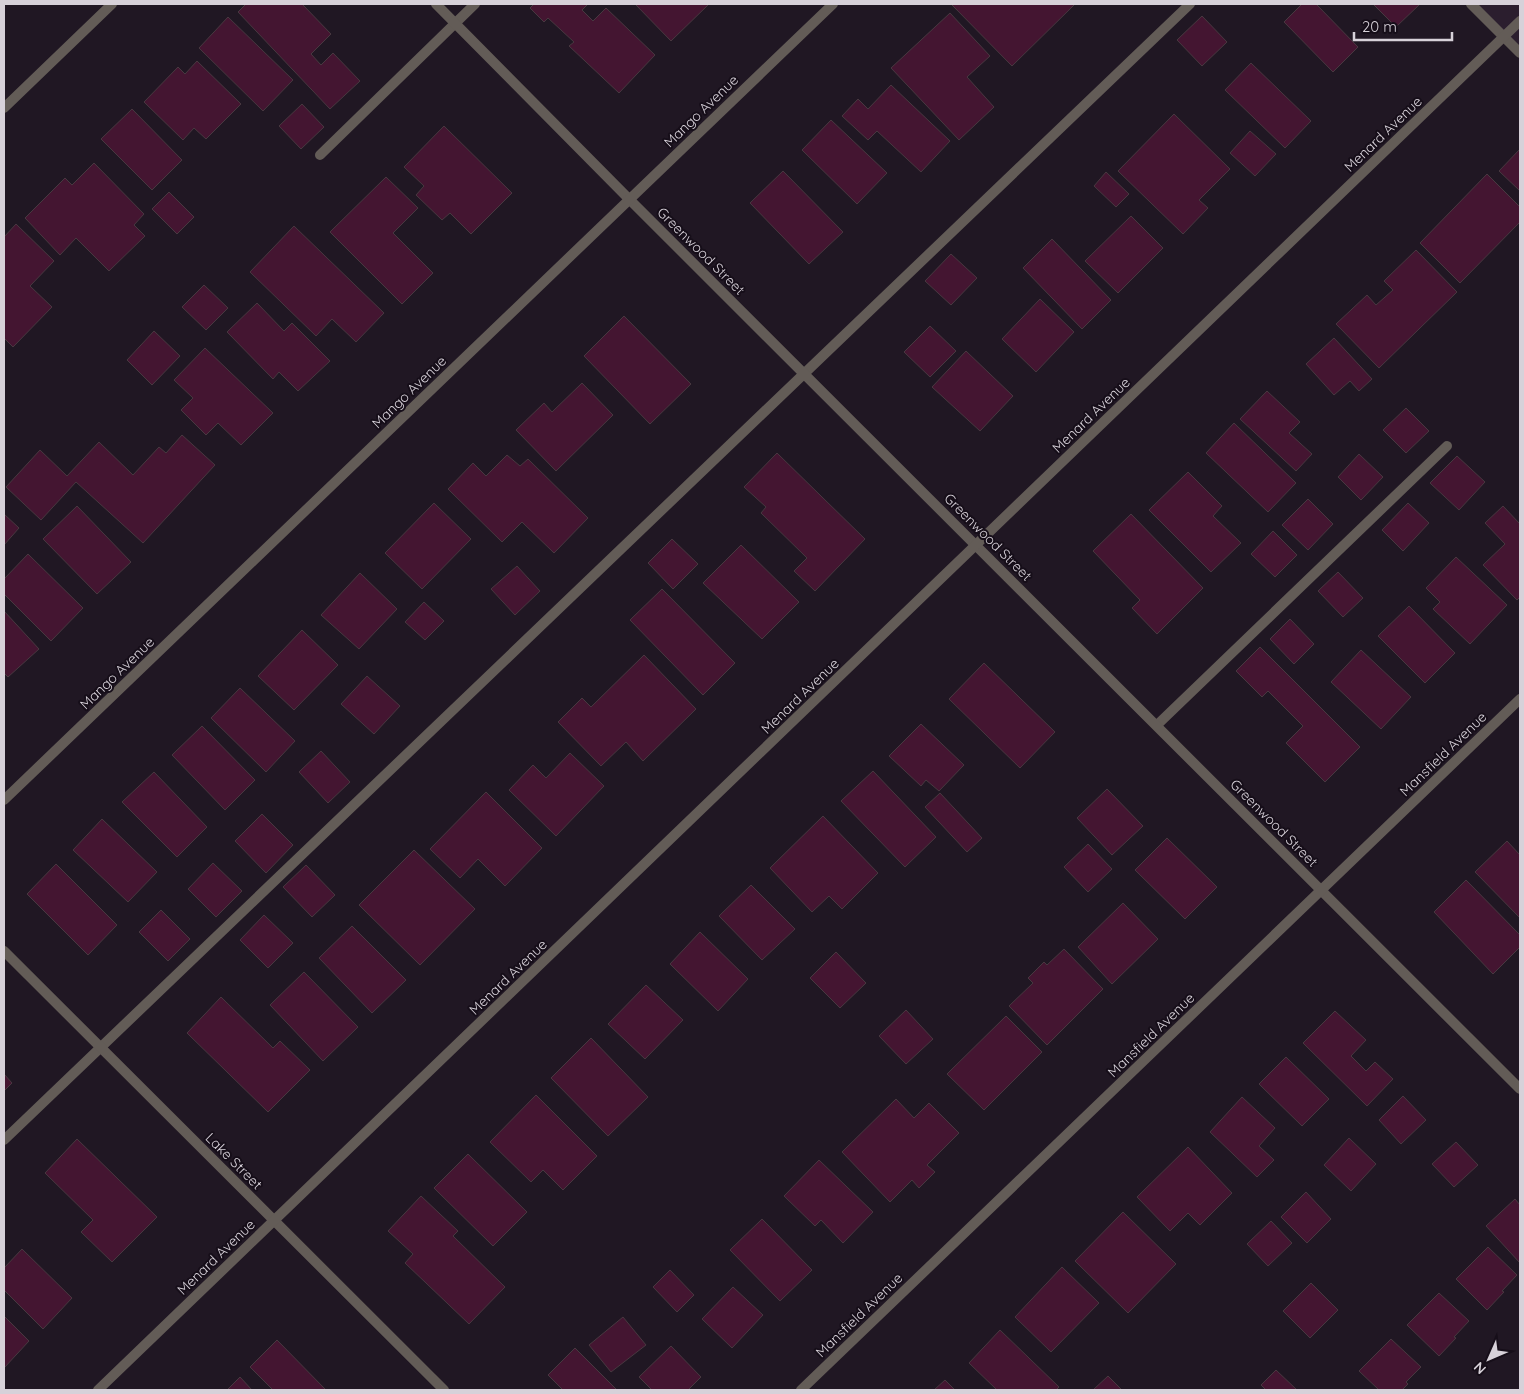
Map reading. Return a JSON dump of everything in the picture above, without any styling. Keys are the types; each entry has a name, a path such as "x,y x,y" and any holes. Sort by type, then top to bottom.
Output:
{"street":[{"path":"4,108 112,4"},
{"name":"Greenwood Street","path":"436,4 1520,1089"},
{"path":"320,155 475,4"},
{"name":"Mango Avenue","path":"4,800 832,4"},
{"path":"4,1140 1190,4"},
{"path":"1471,4 1520,53"},
{"name":"Menard Avenue","path":"98,1390 1520,21"},
{"path":"1157,725 1447,446"},
{"name":"Mansfield Avenue","path":"801,1390 1520,699"},
{"name":"Lake Street","path":"4,951 444,1390"}],"shaded area":[{"path":"1470,4 1520,4 1520,54"}],"building":[{"path":"246,4 302,4 331,34 311,54 321,65 333,53 360,81 330,109 238,12"},
{"path":"534,4 588,4 582,10 593,21 606,8 655,55 619,93 569,46 574,42 548,18 544,22 530,8"},
{"path":"635,4 709,4 671,41"},
{"path":"1302,4 1316,4 1358,47 1333,72 1284,22"},
{"path":"1373,4 1420,4 1396,27"},
{"path":"952,5 1074,5 1012,66"},
{"path":"950,13 990,56 967,77 994,107 959,140 891,68"},
{"path":"1202,16 1227,42 1202,66 1177,40"},
{"path":"228,17 293,80 263,111 199,48"},
{"path":"197,61 241,104 206,139 194,128 183,140 144,102 178,67 185,74"},
{"path":"1251,63 1311,121 1285,148 1225,90"},
{"path":"891,85 950,141 921,172 877,131 868,140 842,116 858,99 868,109"},
{"path":"302,104 324,127 301,149 279,126"},
{"path":"132,109 182,160 152,190 101,139"},
{"path":"1174,114 1230,169 1199,200 1208,208 1183,234 1118,171"},
{"path":"831,120 887,173 857,204 802,150"},
{"path":"444,126 512,193 471,234 450,213 442,220 416,195 424,186 404,167"},
{"path":"1250,131 1276,154 1255,176 1230,153"},
{"path":"1520,149 1520,191 1499,171"},
{"path":"94,163 144,214 134,225 145,236 109,271 76,238 60,255 25,218 65,178 72,185"},
{"path":"783,171 843,232 809,264 750,203"},
{"path":"1106,172 1129,194 1116,207 1094,186"},
{"path":"1487,174 1520,207 1520,222 1460,283 1420,243"},
{"path":"386,177 418,208 393,233 433,273 402,304 330,232"},
{"path":"169,192 194,217 177,234 152,209"},
{"path":"1131,216 1163,248 1118,293 1085,261"},
{"path":"16,224 54,261 30,286 52,307 13,347 4,338 4,237"},
{"path":"294,226 384,313 356,342 332,319 316,336 250,272"},
{"path":"1052,239 1111,300 1082,329 1023,268"},
{"path":"1416,250 1457,292 1379,368 1336,324 1367,295 1376,305 1393,290 1384,281"},
{"path":"951,254 977,278 951,305 925,281"},
{"path":"204,285 228,308 206,330 182,307"},
{"path":"1040,299 1074,332 1036,372 1002,339"},
{"path":"257,303 284,331 292,323 330,361 298,391 279,372 273,379 227,332"},
{"path":"624,316 691,384 650,424 584,356"},
{"path":"930,326 956,351 930,377 904,352"},
{"path":"154,331 180,356 152,385 127,360"},
{"path":"1334,338 1372,379 1359,391 1350,381 1334,395 1306,364"},
{"path":"205,348 273,413 241,445 218,423 206,435 181,410 193,398 174,380"},
{"path":"966,351 1013,396 980,431 932,387"},
{"path":"582,383 613,415 556,471 516,430 544,403 552,412"},
{"path":"1267,391 1300,422 1289,433 1312,454 1296,471 1240,419"},
{"path":"1406,408 1429,431 1406,453 1383,430"},
{"path":"1234,423 1296,483 1268,512 1206,453"},
{"path":"182,435 215,465 143,543 76,482 41,520 6,487 40,450 67,476 99,442 133,475 159,447 166,453"},
{"path":"777,453 865,539 815,591 794,571 807,558 761,513 766,507 744,487"},
{"path":"1359,454 1383,477 1361,500 1338,477"},
{"path":"507,455 520,466 528,459 588,518 554,553 522,522 502,542 448,489 473,463 486,476"},
{"path":"1457,456 1485,482 1459,510 1430,483"},
{"path":"1188,472 1222,506 1213,516 1241,543 1211,572 1149,510"},
{"path":"1308,499 1333,524 1308,550 1282,525"},
{"path":"434,503 471,539 422,589 385,553"},
{"path":"1408,503 1429,523 1403,551 1382,530"},
{"path":"77,506 131,562 97,594 43,539"},
{"path":"1503,506 1520,524 1520,597 1517,600 1483,565 1505,544 1485,523"},
{"path":"4,514 19,528 4,545"},
{"path":"1131,514 1203,588 1157,634 1132,608 1140,600 1093,551"},
{"path":"1273,531 1297,555 1275,577 1251,554"},
{"path":"672,539 698,564 673,589 648,563"},
{"path":"741,545 799,602 762,639 703,583"},
{"path":"28,554 83,608 51,641 4,594 4,579"},
{"path":"1456,557 1507,605 1470,644 1433,609 1440,602 1426,588"},
{"path":"517,566 540,591 515,615 491,589"},
{"path":"1338,572 1363,598 1343,617 1318,591"},
{"path":"360,573 397,609 359,649 321,615"},
{"path":"662,589 735,663 703,695 630,620"},
{"path":"424,602 444,621 425,640 405,622"},
{"path":"1409,606 1455,653 1425,683 1378,636"},
{"path":"4,611 39,649 8,677 4,673"},
{"path":"1290,619 1314,644 1294,664 1270,639"},
{"path":"302,630 338,665 294,710 258,676"},
{"path":"1260,647 1360,747 1325,782 1286,743 1303,726 1268,691 1262,697 1236,671"},
{"path":"1361,650 1411,697 1381,729 1331,682"},
{"path":"644,655 696,709 643,761 626,742 601,766 558,722 582,698 591,707"},
{"path":"984,663 1055,732 1020,768 949,699"},
{"path":"367,676 400,706 374,734 341,704"},
{"path":"240,688 295,741 266,772 211,718"},
{"path":"921,724 964,765 939,791 926,780 921,786 889,756"},
{"path":"202,726 255,780 225,810 172,755"},
{"path":"321,751 350,782 328,803 299,772"},
{"path":"570,753 604,786 556,836 509,790 533,765 546,778"},
{"path":"873,771 936,837 905,867 841,801"},
{"path":"154,772 207,827 177,857 122,802"},
{"path":"1107,789 1143,826 1112,855 1077,818"},
{"path":"486,792 542,848 505,886 478,859 460,878 430,849"},
{"path":"940,793 982,838 967,852 925,807"},
{"path":"262,814 293,845 266,873 235,841"},
{"path":"823,816 878,873 842,909 829,896 812,912 770,868"},
{"path":"102,819 157,872 128,902 73,850"},
{"path":"1167,838 1217,887 1185,919 1135,870"},
{"path":"1507,841 1520,855 1520,918 1475,872"},
{"path":"1088,844 1112,869 1088,892 1064,867"},
{"path":"414,850 475,909 420,965 359,905"},
{"path":"213,863 242,891 216,917 188,889"},
{"path":"56,864 117,925 88,955 27,894"},
{"path":"306,865 335,895 312,917 283,887"},
{"path":"1466,880 1520,935 1520,947 1493,974 1434,912"},
{"path":"751,885 795,929 762,960 719,916"},
{"path":"1123,903 1158,939 1112,984 1078,947"},
{"path":"161,910 190,939 168,961 139,932"},
{"path":"264,915 293,943 268,968 240,940"},
{"path":"352,926 406,980 372,1013 319,958"},
{"path":"700,932 748,979 718,1011 670,964"},
{"path":"1064,949 1103,989 1047,1045 1009,1006 1033,983 1028,978 1044,962 1047,965"},
{"path":"836,952 866,983 840,1008 810,978"},
{"path":"304,972 358,1027 323,1061 270,1005"},
{"path":"646,985 683,1020 645,1059 608,1024"},
{"path":"221,997 273,1048 280,1041 310,1070 268,1112 187,1033"},
{"path":"906,1010 933,1039 906,1064 879,1036"},
{"path":"1335,1011 1366,1040 1351,1056 1366,1071 1375,1062 1393,1079 1367,1106 1303,1043"},
{"path":"1006,1016 1042,1052 984,1110 947,1074"},
{"path":"591,1038 648,1097 608,1136 551,1078"},
{"path":"1286,1057 1329,1099 1302,1126 1259,1084"},
{"path":"4,1074 12,1083 4,1091"},
{"path":"536,1095 597,1156 563,1190 543,1170 531,1182 490,1142"},
{"path":"1403,1096 1426,1120 1401,1144 1379,1120"},
{"path":"1242,1097 1275,1128 1259,1146 1274,1160 1257,1177 1210,1132"},
{"path":"896,1099 914,1118 929,1103 959,1133 927,1165 935,1172 919,1188 912,1180 890,1202 842,1152"},
{"path":"1349,1138 1376,1164 1351,1191 1324,1165"},
{"path":"77,1139 157,1217 112,1262 81,1232 93,1220 45,1173"},
{"path":"1456,1142 1478,1165 1454,1187 1432,1164"},
{"path":"1188,1147 1232,1193 1200,1225 1188,1213 1170,1231 1137,1197"},
{"path":"468,1154 527,1212 493,1246 434,1188"},
{"path":"819,1160 873,1212 843,1243 821,1220 815,1226 784,1196"},
{"path":"1306,1192 1331,1219 1307,1243 1281,1217"},
{"path":"421,1196 458,1231 453,1236 505,1287 469,1324 405,1263 413,1254 388,1231"},
{"path":"1515,1199 1520,1205 1520,1263 1486,1226"},
{"path":"1123,1212 1176,1264 1128,1313 1075,1261"},
{"path":"762,1219 812,1270 780,1301 730,1250"},
{"path":"1271,1221 1292,1243 1268,1266 1247,1244"},
{"path":"1488,1247 1517,1275 1487,1310 1456,1279"},
{"path":"22,1249 72,1298 43,1329 4,1290 4,1268"},
{"path":"1062,1267 1099,1303 1051,1352 1015,1317"},
{"path":"670,1270 694,1295 677,1312 653,1287"},
{"path":"1311,1283 1338,1310 1310,1338 1283,1311"},
{"path":"733,1287 763,1315 732,1348 702,1319"},
{"path":"1439,1293 1469,1321 1439,1356 1407,1325"},
{"path":"4,1316 29,1341 4,1368"},
{"path":"623,1317 646,1345 611,1372 589,1345"},
{"path":"1000,1330 1059,1387 1056,1390 997,1390 969,1363"},
{"path":"1391,1339 1421,1367 1406,1382 1408,1384 1402,1390 1379,1390 1359,1371"},
{"path":"277,1340 326,1390 273,1390 250,1367"},
{"path":"671,1346 701,1377 688,1390 652,1390 639,1377"},
{"path":"575,1348 617,1390 563,1390 548,1375"},
{"path":"1276,1370 1297,1390 1266,1390 1261,1385"},
{"path":"1108,1376 1122,1390 1093,1390"},
{"path":"240,1377 252,1390 227,1390"},
{"path":"945,1380 955,1390 934,1390"}]}
